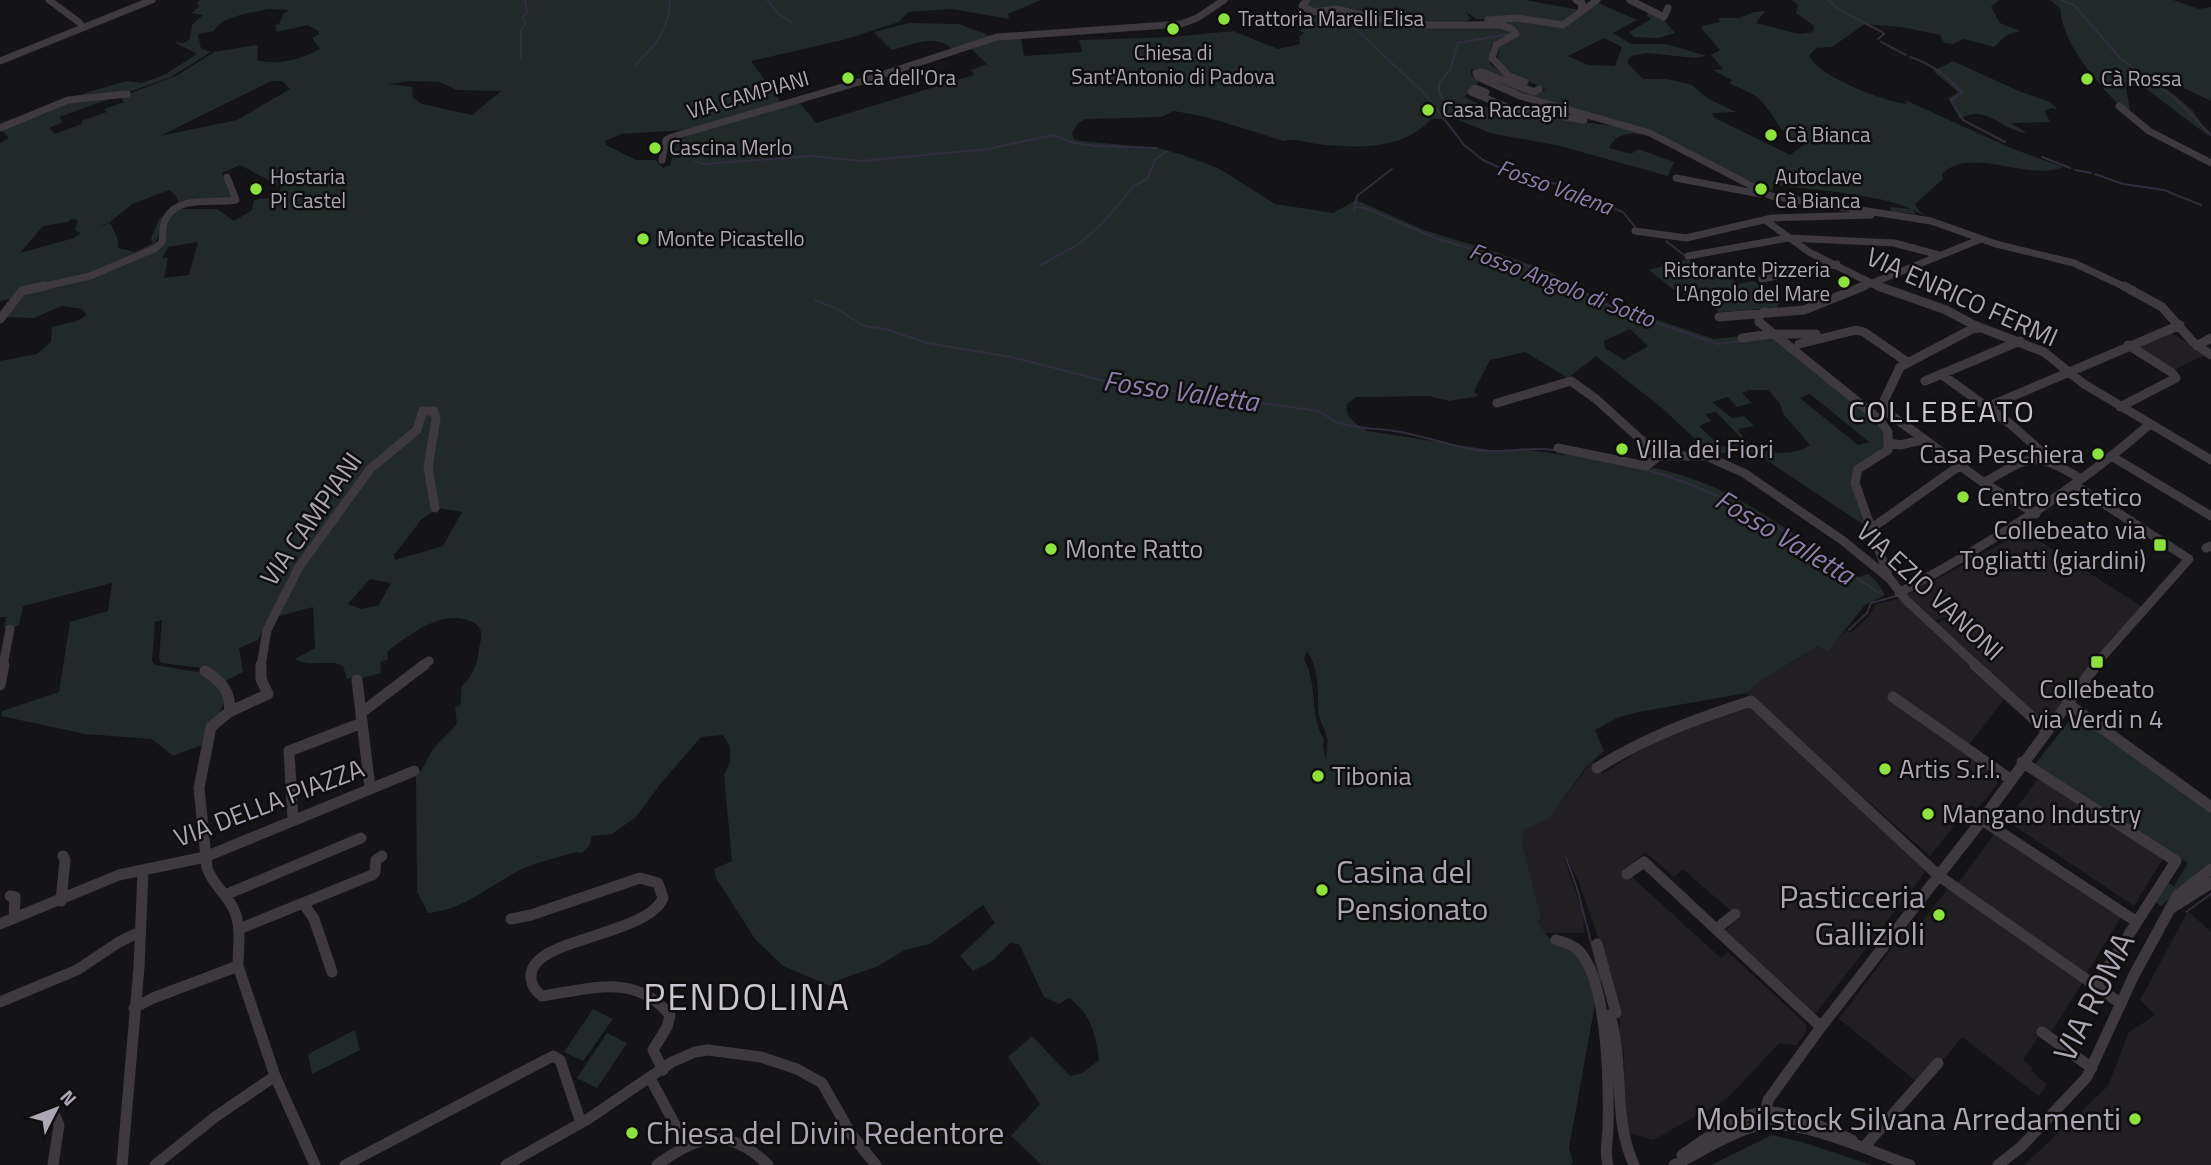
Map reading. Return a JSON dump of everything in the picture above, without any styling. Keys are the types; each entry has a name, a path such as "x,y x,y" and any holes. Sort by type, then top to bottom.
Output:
{"street":[{"path":"49,0 86,24"},
{"path":"121,13 150,0"},
{"path":"0,61 150,0"},
{"path":"0,61 86,24 158,0"},
{"name":"VIA CAMPIANI","path":"662,160 666,140 669,138 866,80 995,35 1181,24 1224,0"},
{"path":"1307,0 1303,8 1314,12 1336,9 1409,25 1466,23 1501,25 1512,29 1518,34 1496,43 1492,48 1492,58 1508,75 1539,89 1534,92 1482,72 1476,73 1478,78 1520,96 1627,125 1679,146 1771,196"},
{"path":"1576,0 1582,4 1581,11"},
{"path":"1466,23 1467,20 1506,18 1563,25 1597,0"},
{"path":"1630,0 1664,17 1668,8"},
{"path":"1486,92 1475,88 1471,92 1520,112 1627,125"},
{"path":"0,128 68,100 127,94"},
{"path":"2119,106 2149,131 2211,163"},
{"path":"0,319 14,298 22,292 90,276 154,249 162,242 166,218 178,206 187,202 236,200 227,177"},
{"path":"1676,178 1771,196 1931,220 1975,239 2082,267 2152,301 2174,327 2211,355"},
{"path":"1635,231 1685,238 1795,215 1892,215"},
{"name":"VIA ENRICO FERMI","path":"1765,220 1809,252 1899,295 1946,310 1976,327 2044,352 2120,407 2211,460"},
{"path":"1688,256 1788,238 1894,243 1939,255"},
{"path":"1719,317 1739,314 1761,316 1804,310 1975,239"},
{"name":"VIA ENRICO FERMI","path":"1762,279 1837,264"},
{"path":"1761,316 1772,332 1879,419 1888,432 1888,450 1863,465 1855,475 1855,484 1890,579"},
{"path":"1883,407 1897,370 1907,362 1976,327"},
{"path":"1987,407 2174,327"},
{"path":"1799,344 1856,330 1864,332 1907,362"},
{"path":"1742,338 1772,332 1816,334"},
{"path":"2195,343 2211,338"},
{"path":"1925,381 2020,341"},
{"path":"2120,407 2174,380 2175,375 2128,345"},
{"path":"1941,374 2024,436 2043,453 2044,458"},
{"path":"1497,403 1571,381 1596,399 1660,456"},
{"path":"1866,409 1883,407"},
{"path":"1883,407 1887,414 1959,466 2036,514"},
{"name":"VIA CAMPIANI","path":"315,1165 275,1076 239,966 239,929 234,909 211,880 205,857 206,844 199,788 209,732 215,722 229,712 266,697 268,694 260,675 261,665 266,632 280,601 325,530 375,463 417,433 423,411 428,410 434,411 436,419 428,467 435,508"},
{"path":"1899,593 1970,556 2036,514 2113,457 2150,424"},
{"path":"1889,443 1900,445 1922,440"},
{"path":"2200,453 2211,446"},
{"name":"VIA EZIO VANONI","path":"1562,452 1646,466 1660,456 1713,456 1784,498 1890,579 1899,593 2046,730"},
{"path":"2113,457 2211,516"},
{"path":"1674,1165 1768,1116 1773,1093 1821,1027 1982,820 2103,655 2189,559 2044,458 2024,458 1984,483"},
{"path":"1871,528 1959,466"},
{"path":"0,685 10,629"},
{"path":"293,821 289,751 361,718 429,661"},
{"path":"205,671 215,677 229,695 229,712"},
{"path":"357,680 370,788"},
{"path":"1894,696 2010,779"},
{"path":"1598,768 1633,745 1682,723 1751,701 1939,876 2120,1003"},
{"path":"2067,703 2211,807"},
{"path":"2022,762 2176,861 2096,986"},
{"name":"VIA DELLA PIAZZA","path":"0,924 119,875 205,857 414,771"},
{"path":"1982,820 2137,922"},
{"path":"225,895 231,890 361,838"},
{"path":"61,901 65,860 63,856"},
{"path":"239,929 372,875 375,872 376,860 382,856"},
{"path":"1628,874 1644,862 1821,1027"},
{"name":"VIA ROMA","path":"1998,1165 2021,1147 2087,1077 2120,1003 2177,896 2211,869"},
{"path":"122,1165 143,872"},
{"path":"511,919 531,915 640,878 651,878 660,883 662,903 656,909 598,936 549,953 537,961 530,977 533,989 542,996 617,986 632,987 656,1000 670,1015 667,1027 653,1050 663,1070"},
{"name":"VIA ROMA","path":"2173,907 2211,883"},
{"path":"10,896 15,897 14,917"},
{"path":"304,904 314,919 332,972"},
{"path":"1716,929 1735,914"},
{"path":"0,1002 77,970 119,942 140,932"},
{"path":"1556,940 1569,943 1584,957 1606,1016 1619,1038 1621,1136 1634,1165"},
{"path":"1597,944 1616,1013 1606,1016"},
{"path":"134,1008 153,998 239,966"},
{"path":"1603,1162 1608,1131 1606,1016"},
{"path":"2042,1032 2092,1068"},
{"path":"506,1165 581,1122 683,1056 714,1050 755,1057 801,1070 822,1083 851,1134 876,1165"},
{"path":"345,1165 553,1056 560,1060 581,1122"},
{"path":"1865,1146 1938,1063"},
{"path":"158,1164 215,1117 275,1076"},
{"path":"650,1078 686,1145"},
{"path":"53,1165 59,1125 55,1116"},
{"path":"1768,1116 1910,1165"},
{"path":"1668,1165 1731,1122 1768,1116 1807,1121 1894,1160"},
{"path":"657,1165 686,1145 700,1139 719,1138 756,1153 768,1165"}],"shaded area":[{"path":"1041,0 1008,14 1009,19 952,9 908,12 899,22 843,40 751,61 781,102 685,130 621,134 605,141 606,145 636,160 656,160 663,168 670,165 677,142 693,133 798,101 816,123 974,75 971,70 987,64 969,47 990,40 1021,37 1024,56 1082,52 1079,40 1172,37 1233,31 1278,49 1300,44 1299,37 1304,33 1299,30 1316,25 1306,20 1316,17 1314,13 1321,19 1321,14 1327,10 1393,24 1507,28 1512,35 1491,45 1490,64 1506,76 1537,89 1532,90 1476,69 1471,70 1471,75 1480,80 1464,97 1496,112 1632,128 1654,135 1622,135 1609,148 1631,154 1638,149 1674,162 1668,176 1560,146 1490,133 1444,114 1445,119 1431,119 1407,137 1363,146 1284,141 1206,117 1174,111 1161,117 1086,119 1078,123 1072,133 1074,139 1081,141 1158,148 1183,155 1218,168 1275,204 1333,213 1356,200 1424,230 1496,252 1554,274 1607,303 1714,339 1769,333 1875,419 1886,434 1884,449 1859,465 1851,477 1867,527 1756,453 1710,453 1663,409 1596,356 1568,378 1525,352 1490,360 1474,391 1478,396 1449,401 1429,396 1356,397 1347,404 1350,417 1367,431 1491,450 1527,450 1565,455 1568,452 1647,466 1693,479 1757,510 1859,577 1868,574 1885,595 1865,605 1828,651 1818,646 1762,680 1746,693 1639,712 1619,717 1595,730 1604,751 1586,767 1549,819 1524,830 1522,843 1541,918 1537,921 1548,937 1579,954 1594,993 1595,1004 1569,1148 1573,1161 1571,1165 1042,1165 1011,1136 1040,1104 1008,1057 1032,1036 1070,1076 1082,1073 1099,1060 1094,1034 1083,1011 1069,998 1059,1004 1044,997 1019,944 1010,943 992,961 973,971 960,956 995,923 983,905 930,944 905,950 876,967 841,979 830,986 783,966 755,939 716,878 714,869 732,861 724,775 730,754 722,735 701,737 636,817 612,834 592,836 589,846 582,853 576,852 525,868 464,903 428,913 417,892 416,774 421,771 432,750 457,724 455,707 460,706 462,686 474,669 481,638 479,628 470,621 448,618 426,626 387,652 388,659 380,662 381,673 360,679 359,675 347,679 343,666 338,664 308,663 295,659 315,648 313,607 268,619 258,640 239,648 243,672 224,682 203,668 161,663 159,658 162,620 155,622 152,661 155,665 204,673 226,696 202,745 173,756 152,739 85,734 1,716 2,711 59,692 70,622 108,611 112,583 23,606 19,625 10,629 4,628 6,617 0,617 0,361 37,354 51,342 52,327 77,321 87,315 82,309 62,306 34,318 3,317 10,299 0,301 0,143 9,138 0,129 0,123 88,92 127,81 141,83 164,75 197,54 174,42 183,43 190,39 192,25 203,15 191,13 199,7 197,2","holes":["268,9 289,10 283,14 279,24 275,25 277,32 307,25 319,31 319,34 312,38 320,49 281,62 257,60 256,45 214,52 178,75 121,97 124,102 104,109 107,112 81,121 82,124 55,134 49,128 63,122 59,117 171,77 211,52 201,49 198,34 214,31 230,19","271,81 282,81 290,89 237,120 160,136","410,81 439,82 457,90 501,91 472,115 422,104 412,97 413,87 388,84","240,165 281,187 277,197 254,200 252,210 234,221 217,209 177,209 167,220 163,246 144,256 155,243 168,211 159,220 151,238 153,243 135,252 118,248 117,237 110,223 98,227 110,222 132,204 169,190 179,203 233,198 222,173","71,219 78,220 75,230 81,233 74,238 20,253 43,226 68,222","198,242 189,275 164,278 168,258 162,258 168,247","1630,329 1648,346 1624,360 1605,348 1604,341","1749,390 1768,390 1779,402 1784,415 1810,445 1797,451 1779,453 1754,447 1738,429 1754,426 1744,416 1732,418 1712,402 1728,397 1737,407 1752,403 1742,393","1810,394 1869,442 1858,445 1800,398","1716,412 1744,442 1721,447 1699,426 1711,421 1705,414","438,508 462,512 443,546 395,560 394,555 421,520","370,579 391,583 379,605 361,609 348,604","1307,651 1316,672 1318,711 1327,739 1326,759 1311,678 1304,659"]},
{"path":"1310,0 1525,0 1580,10 1569,22 1476,19 1466,12 1471,19 1462,22 1405,23 1336,8 1320,11 1306,8"},
{"path":"1792,0 1999,0 1991,7 2000,23 2020,31 2007,35 1994,47 1964,39 1953,44 1944,43 1940,35 1901,27 1865,24 1832,47 1817,48 1809,55 1824,71 1853,87 1907,104 1905,100 2011,148 2063,167 2033,170 1984,163 1954,166 1942,174 1943,179 1915,204 1919,211 1928,217 1913,210 1916,214 1892,212 1890,207 1911,209 1864,196 1777,185 1773,186 1773,191 1767,190 1684,148 1511,90 1483,74 1533,93 1546,90 1504,68 1498,60 1499,47 1519,36 1518,31 1512,27 1470,22 1508,19 1556,26 1596,2 1637,20 1613,33 1631,44 1666,44 1707,56 1695,58 1647,53 1631,56 1627,62 1643,79 1667,79 1692,85 1707,98 1736,112 1712,113 1715,118 1790,155 1805,144 1783,131 1756,96 1729,83 1732,80 1713,70 1723,69 1711,55 1720,50 1702,26 1720,22 1718,18 1739,18 1765,11 1756,23 1799,34 1813,32 1814,26 1796,13 1798,5","holes":["1604,38 1622,47 1615,66 1588,65 1568,56"]},
{"path":"2050,0 2173,0 2199,9 2211,7 2211,101 2161,77 2165,87 2193,111 2210,137 2141,85 2126,87 2131,116 2097,81 2076,53 2068,38 2060,8"},
{"path":"1650,12 1662,18 1675,33 1659,38 1634,37 1629,32 1651,19 1646,15"},
{"path":"909,23 959,24 993,37 952,49 945,44 931,41 892,50 874,32"},
{"path":"1953,61 2021,92 2048,101 2058,109 2045,111 2050,122 2011,123 2027,133 1978,114 1960,119 1948,98 1957,91 1933,71"},
{"path":"1688,259 1704,273 1723,270 1737,284 1754,281 1781,304 1777,305 1778,308 1719,312 1707,299 1673,289 1649,270"},
{"path":"2169,332 2205,353 2172,371 2134,347"},
{"path":"2024,531 2144,608 2052,716 2046,719 2039,717 1935,624 1947,619 1946,617 1932,621 1907,595 1963,565 1971,570 1973,567 1966,563"},
{"path":"1901,598 2006,697 1969,745 1997,776 1997,784 1977,809 1971,805 1930,856 1746,693 1762,680 1818,646 1828,650 1846,630 1851,633 1869,616 1876,604"},
{"path":"1749,705 1926,871 1816,1013 1809,1011 1723,933 1739,918 1683,869 1674,877 1645,852 1624,870 1721,958 1728,952 1806,1024 1806,1033 1796,1045 1779,1043 1727,1099 1653,1140 1625,1132 1624,1054 1620,1033 1620,1009 1612,977 1579,883 1567,858 1564,858 1583,913 1584,933 1543,933 1537,921 1522,843 1524,830 1549,819 1592,761 1603,774 1651,743"},
{"path":"2073,716 2077,716 2211,810 2211,863 2161,906 2155,902 2167,882 2174,886 2188,863 2035,764"},
{"path":"2039,777 2164,857 2134,906 2007,821"},
{"path":"1995,833 2121,917 2087,973 1958,883"},
{"path":"1949,887 2083,982 2049,1035 2042,1031 2023,1060 2033,1068 2031,1071 2047,1084 2039,1096 1962,1037 1945,1058 1935,1060 1916,1081 1839,1019 1912,921 1919,926"},
{"path":"2188,911 2211,932 2211,1165 2024,1165 2108,1086 2129,1032 2155,1015 2140,1000"},
{"path":"593,1009 613,1019 583,1061 564,1052"},
{"path":"355,1030 360,1050 312,1074 308,1054"},
{"path":"607,1033 627,1043 597,1088 577,1078"},
{"path":"1772,1135 1802,1142 1872,1165 1711,1165"}],"waterway":[{"path":"521,58 521,30 525,24 523,17 527,13 525,0"},
{"path":"635,65 660,36 667,20 670,0"},
{"path":"767,0 779,14 792,23"},
{"path":"1828,0 1838,9 1882,32 1884,34 1878,39"},
{"path":"2060,0 2074,5 2120,58 2176,99 2211,135"},
{"name":"Fosso Valena","path":"1344,18 1426,95 1464,145 1483,160 1522,178 1557,184 1623,212 1635,227"},
{"name":"Fosso Valena","path":"1444,115 1447,106 1439,92 1439,83 1450,70 1458,43 1509,34"},
{"path":"1881,42 1906,55"},
{"path":"1910,57 1939,71 1962,93 1951,100 1963,120 2005,142"},
{"path":"695,162 704,164 812,156 862,161 988,149 1053,135 1074,143 1096,146 1157,148"},
{"path":"1041,265 1079,244 1103,223 1134,186 1147,179 1155,160 1167,151"},
{"path":"2042,157 2070,168"},
{"path":"1354,211 1357,196 1392,169"},
{"path":"2075,170 2091,173"},
{"path":"2095,174 2123,184 2164,190 2201,205"},
{"name":"Fosso Angolo di Sotto","path":"1355,207 1365,208 1438,239 1528,266 1616,309 1718,344 1741,341"},
{"name":"Fosso Valena","path":"1666,241 1684,255"},
{"name":"Fosso Valena","path":"1692,261 1694,270"},
{"name":"Fosso Valena","path":"1703,289 1717,297"},
{"name":"Fosso Valena","path":"1721,299 1745,304"},
{"name":"Fosso Valletta","path":"815,300 837,309 864,326 885,329 927,343 1011,357 1109,382 1318,411 1343,424 1407,433 1470,449 1554,450"},
{"name":"Fosso Valletta","path":"1647,470 1710,492 1739,506 1796,538 1879,593"},
{"path":"1849,630 1867,613 1871,603 1896,596"},
{"path":"1566,858 1577,888 1601,981"},
{"path":"2186,912 2211,894"}],"place":[{"name":"Trattoria Marelli Elisa","path":"1224,19"},
{"name":"Chiesa di Sant'Antonio di Padova","path":"1173,29"},
{"name":"Cà dell'Ora","path":"848,78"},
{"name":"Cà Rossa","path":"2087,79"},
{"name":"Casa Raccagni","path":"1428,110"},
{"name":"Cà Bianca","path":"1771,135"},
{"name":"Cascina Merlo","path":"655,148"},
{"name":"Hostaria Pi Castel","path":"256,189"},
{"name":"Autoclave Cà Bianca","path":"1761,189"},
{"name":"Monte Picastello","path":"643,239"},
{"name":"Ristorante Pizzeria L'Angolo del Mare","path":"1844,282"},
{"name":"Villa dei Fiori","path":"1622,449"},
{"name":"Casa Peschiera","path":"2098,454"},
{"name":"Centro estetico","path":"1963,497"},
{"name":"Collebeato via Togliatti (giardini)","path":"2160,545"},
{"name":"Monte Ratto","path":"1051,549"},
{"name":"Collebeato via Verdi n 4","path":"2097,662"},
{"name":"Artis S.r.l.","path":"1885,769"},
{"name":"Tibonia","path":"1318,776"},
{"name":"Mangano Industry","path":"1928,814"},
{"name":"Casina del Pensionato","path":"1322,890"},
{"name":"Pasticceria Gallizioli","path":"1939,915"},
{"name":"Mobilstock Silvana Arredamenti","path":"2135,1119"},
{"name":"Chiesa del Divin Redentore","path":"632,1133"}],"district":[{"name":"COLLEBEATO","path":"1942,412"},
{"name":"PENDOLINA","path":"747,997"}]}
